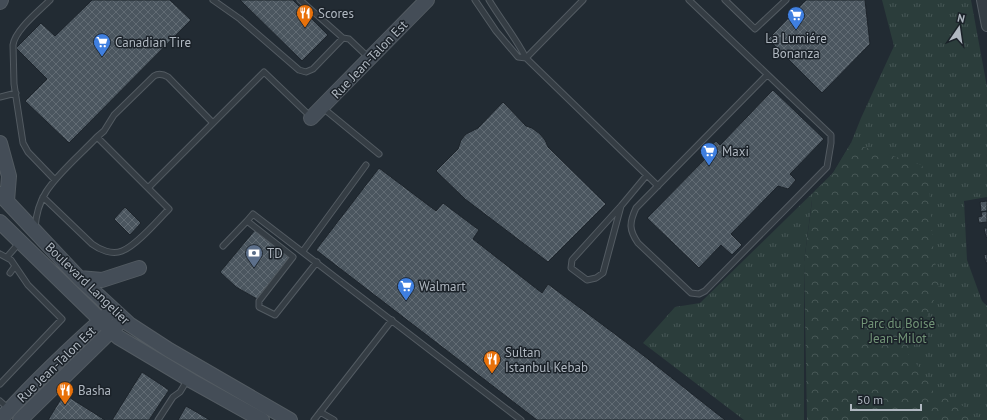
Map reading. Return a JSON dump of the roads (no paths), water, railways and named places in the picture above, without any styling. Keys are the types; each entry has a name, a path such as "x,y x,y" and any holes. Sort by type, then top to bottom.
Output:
{"main road":[{"name":"Rue Jean-Talon Est","path":"312,118 427,0"},
{"path":"0,143 9,176 4,198"},
{"name":"Boulevard Langelier","path":"4,198 79,278 118,314 149,338 290,420"},
{"name":"Boulevard Langelier","path":"0,222 111,331 124,341 262,420"},
{"path":"79,278 102,280 139,268"},
{"name":"Rue Jean-Talon Est","path":"3,410 89,331 101,321 118,314"},
{"name":"Rue Jean-Talon Est","path":"20,420 111,331 118,314"}],"street":[{"path":"982,0 987,26"}],"lane":[{"path":"50,0 18,33 14,41 14,84 25,148 55,180"},
{"path":"214,0 299,70 306,72 313,69 343,38"},
{"path":"300,0 343,38 349,39 369,58"},
{"path":"476,0 496,31 518,57 526,58"},
{"path":"489,0 502,22 520,46 526,58 658,186"},
{"path":"526,58 583,0"},
{"path":"689,0 768,75 831,135 827,167 705,291 699,294 691,293 638,243 633,236 631,228 632,218 636,208 768,75"},
{"path":"726,0 756,30 786,0"},
{"path":"148,188 264,72 312,118"},
{"path":"34,231 38,211 43,197 55,180 104,131 114,115 154,76 158,74 168,77 213,123"},
{"path":"0,97 16,93"},
{"path":"322,107 379,154"},
{"path":"43,197 96,247 107,251 122,251 134,244 169,209 97,138"},
{"path":"303,251 366,164"},
{"path":"621,206 603,273 596,278 587,280 570,268 572,260 646,176"},
{"path":"223,246 253,214 521,420"},
{"path":"247,221 293,257 259,301 259,307 264,311 274,315 317,262"},
{"path":"7,257 21,242"},
{"path":"0,254 7,257 29,286 62,319 0,384"},
{"path":"10,273 15,266"},
{"path":"314,420 392,320"},
{"path":"158,420 173,397 180,392 188,379"},
{"path":"320,412 334,420"}],"place":[{"name":"Scores","path":"305,28"},
{"name":"La Lumiére Bonanza","path":"796,30"},
{"name":"Canadian Tire","path":"102,57"},
{"name":"Maxi","path":"709,166"},
{"name":"TD","path":"254,268"},
{"name":"Walmart","path":"406,301"},
{"name":"Sultan Istanbul Kebab","path":"492,374"},
{"name":"Basha","path":"65,405"}],"park label":[{"name":"Parc du Boisé Jean-Milot","path":"898,330"}]}
